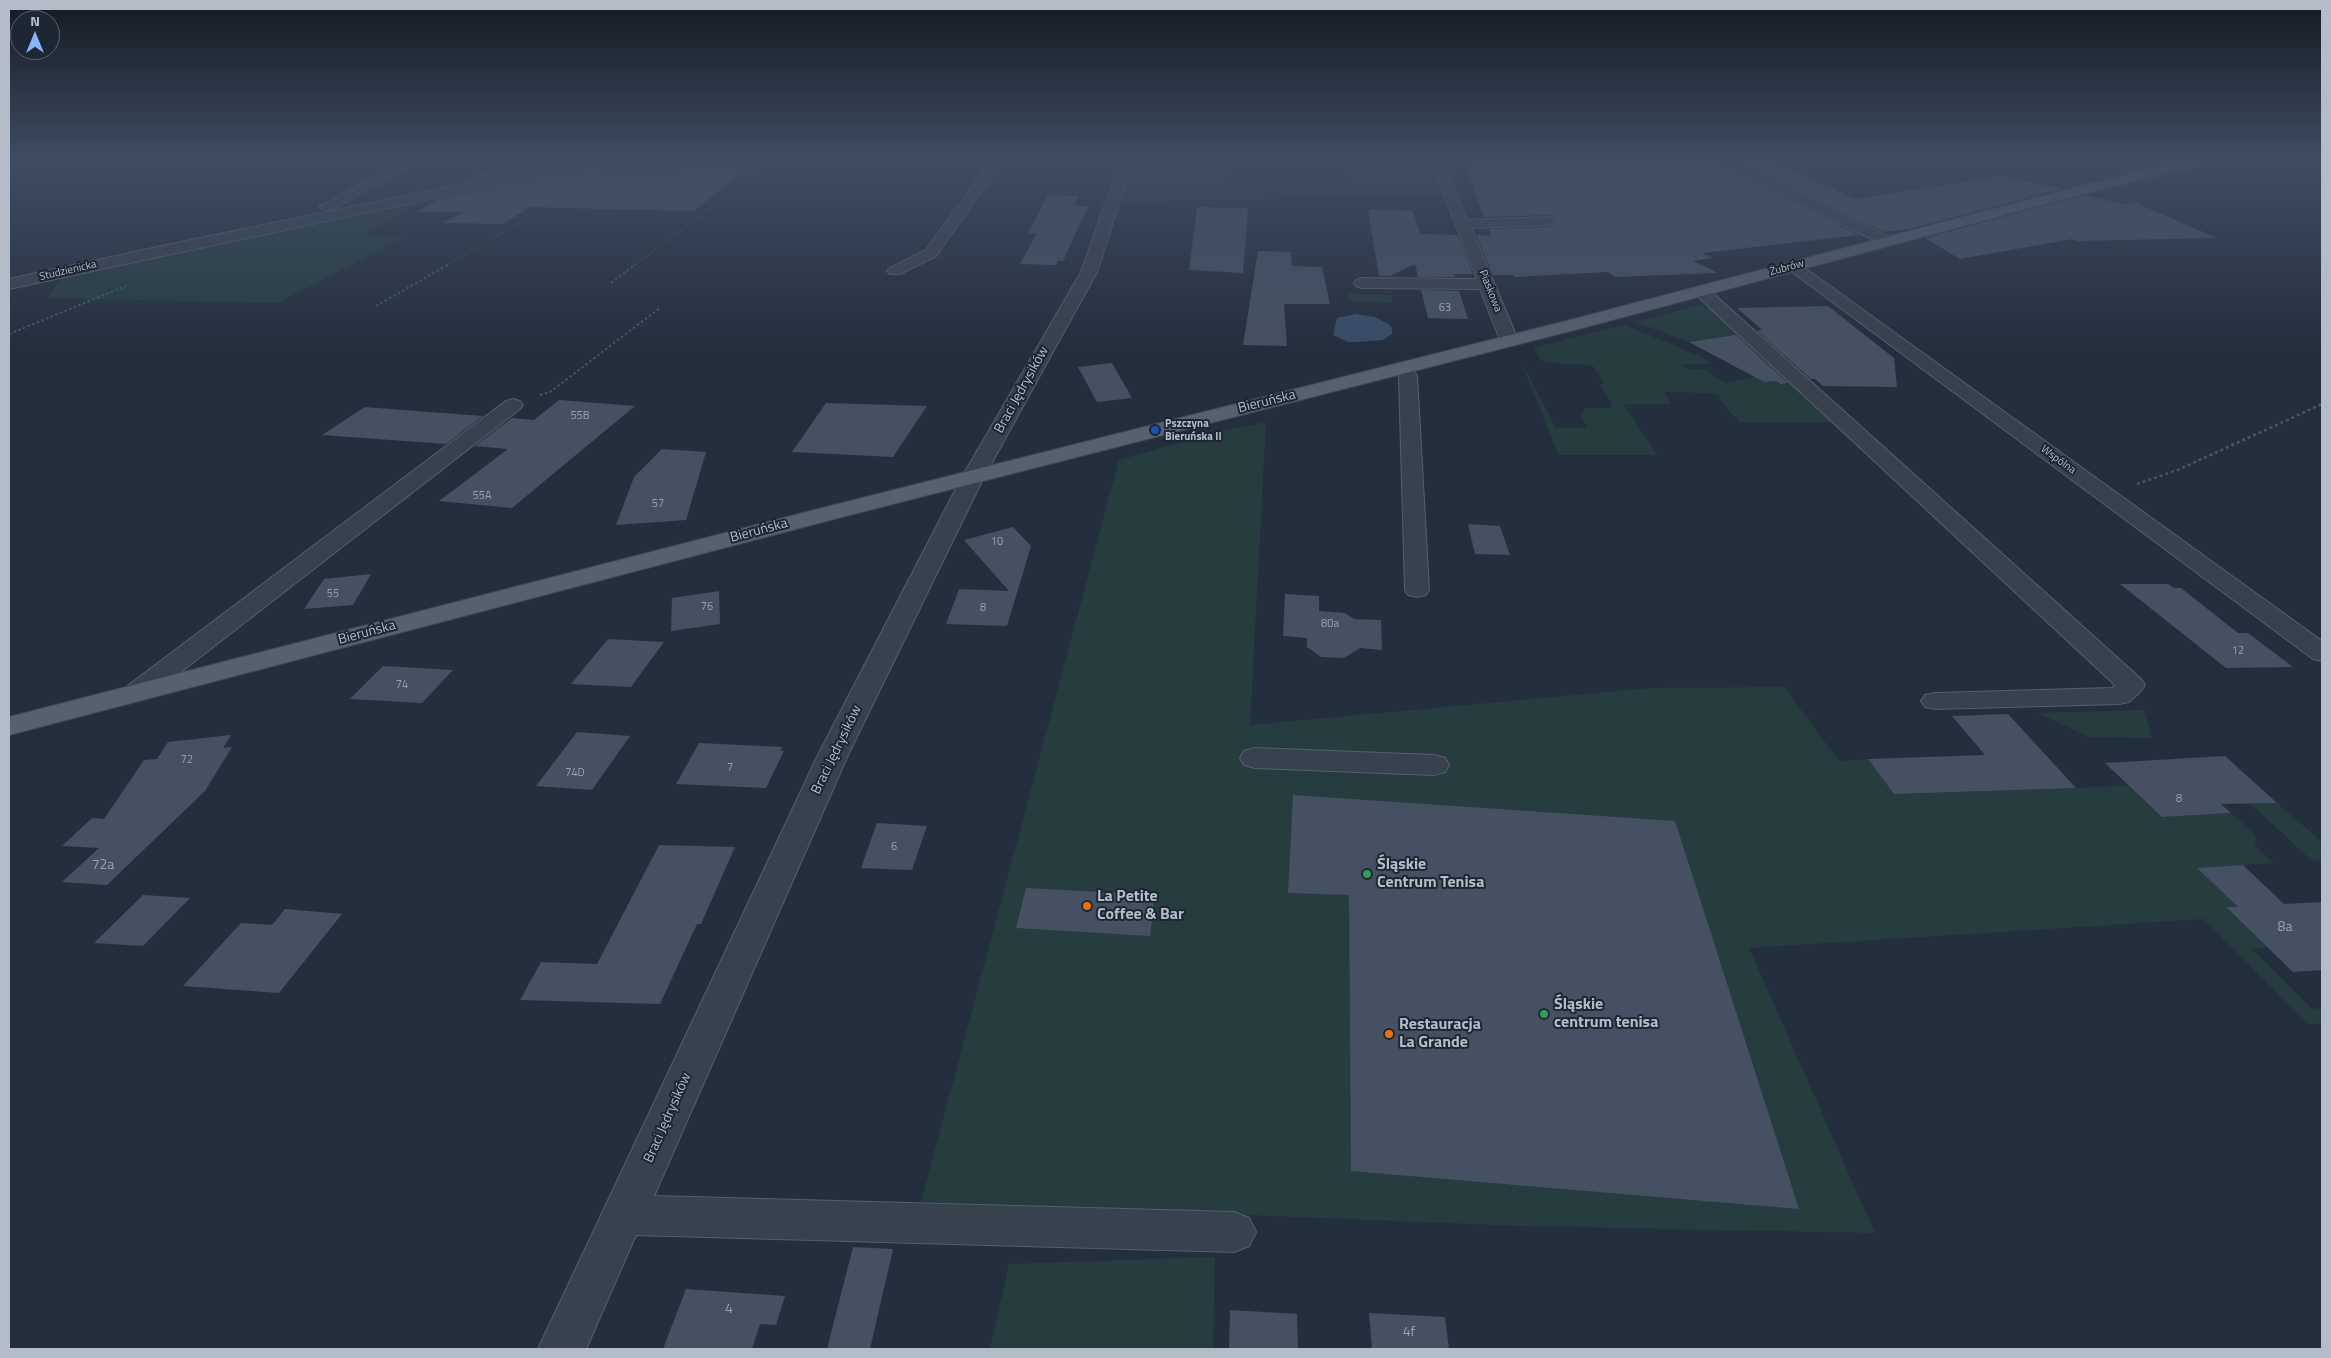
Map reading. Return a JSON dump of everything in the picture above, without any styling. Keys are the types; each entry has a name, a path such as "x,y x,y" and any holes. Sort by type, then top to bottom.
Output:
{"main road":[{"name":"Żubrów","path":"1510,340 1960,222"},
{"name":"Bieruńska","path":"9,726 973,476 1510,340"}],"street":[{"name":"Studzienicka","path":"9,284 296,222"},
{"path":"895,271 931,253 953,222"},
{"name":"Braci Jędrysików","path":"562,1349 833,755 973,476 1089,272 1106,222"},
{"path":"1464,224 1510,222"},
{"path":"1848,222 1887,241"},
{"name":"Piaskowa","path":"1464,224 1510,340"},
{"name":"Wspólna","path":"1794,266 2322,653"},
{"path":"1362,282 1487,284"},
{"path":"1700,291 2131,685 2119,696 1935,701"},
{"path":"1408,376 1417,590"},
{"path":"136,693 513,405"},
{"path":"1256,758 1434,765"},
{"path":"624,1215 1234,1232"}],"path":[{"path":"376,306 520,222"},
{"path":"611,282 690,222"},
{"path":"513,405 550,392 661,307"},
{"path":"2102,491 2115,491 2180,469 2322,404"}],"green space":[{"path":"307,222 384,222 359,236 406,237 277,303 47,298 65,273"},
{"path":"1347,294 1391,295 1393,303 1348,301"},
{"path":"1700,305 1715,311 1755,349 1741,349 1718,338 1689,342 1636,322"},
{"path":"1624,325 1702,357 1711,363 1681,365 1688,370 1703,369 1726,383 1757,377 1781,384 1791,383 1832,422 1739,422 1719,399 1723,397 1706,393 1665,392 1670,402 1668,404 1623,404 1658,455 1559,455 1520,360 1556,428 1587,428 1581,417 1585,408 1611,408 1611,403 1600,384 1605,384 1592,365 1548,363 1542,361 1533,348"},
{"name":"Śląskie Centrum Tenisa","path":"1266,422 1250,725 1651,688 1784,687 1839,761 1868,759 1894,794 2129,786 2162,817 2231,813 2256,835 2255,846 2274,863 2197,868 2238,907 2227,908 2267,947 2252,949 2312,1009 2322,1008 2322,1024 2307,1024 2204,919 1749,948 1875,1233 1521,1226 921,1202 1119,460 1218,432"},
{"path":"2144,710 2152,738 2089,737 2037,713"},
{"path":"2277,803 2322,842 2322,862 2310,859 2251,804"},
{"path":"1215,1257 1213,1349 990,1349 1009,1264"}],"water":[{"path":"1356,314 1375,317 1387,323 1392,328 1392,334 1383,340 1359,342 1348,342 1333,335 1337,318"}],"building":[{"path":"444,222 506,222 503,224"},
{"path":"1034,222 1081,222 1063,261 1058,261 1056,265 1020,264 1037,233 1028,233"},
{"path":"1195,222 1247,222 1243,273 1189,270"},
{"path":"1370,222 1416,222 1420,234 1458,235 1473,274 1454,274 1455,277 1418,277 1415,264 1390,276 1379,276"},
{"path":"1555,222 1834,222 1859,235 1702,253 1713,258 1693,261 1718,273 1615,277 1608,272 1515,277 1513,275 1493,275 1476,235 1491,236 1489,229 1549,227"},
{"path":"1864,222 1934,222 1909,229 1884,232"},
{"path":"1983,222 2181,222 2217,238 2076,241 2072,239 1960,259 1925,238"},
{"path":"1258,251 1291,252 1292,266 1322,267 1330,304 1284,304 1287,346 1243,345"},
{"path":"1421,290 1459,291 1468,319 1428,318"},
{"path":"1828,306 1894,358 1897,387 1823,386 1815,379 1811,379 1757,331 1762,330 1737,308"},
{"path":"1736,335 1788,383 1764,382 1689,342"},
{"path":"1112,363 1132,398 1097,402 1078,367"},
{"path":"559,400 635,406 512,508 439,501 508,449 475,446 512,418 534,420"},
{"path":"826,403 927,406 893,457 792,452"},
{"path":"365,407 483,416 446,444 322,435"},
{"path":"662,449 706,452 686,520 616,525 634,477"},
{"path":"1468,524 1500,526 1510,555 1475,554"},
{"path":"1013,527 1031,546 1007,626 946,624 959,589 1009,591 964,540"},
{"path":"371,574 353,605 304,609 324,579"},
{"path":"2120,584 2168,584 2174,588 2181,588 2238,633 2248,633 2293,667 2226,668"},
{"path":"719,591 720,624 671,631 672,598"},
{"path":"1285,594 1319,596 1319,611 1345,613 1354,619 1381,620 1382,650 1360,648 1344,658 1321,657 1307,647 1307,638 1283,636"},
{"path":"608,639 664,642 631,687 571,684"},
{"path":"383,666 453,670 422,703 350,699"},
{"path":"2008,714 2076,788 1894,794 1868,759 1985,755 1952,716"},
{"path":"577,732 630,736 592,790 536,786"},
{"path":"231,735 223,748 232,747 205,791 107,885 62,882 99,848 62,846 92,818 104,819 144,760 157,759 168,742"},
{"path":"699,743 782,747 780,751 784,751 766,788 676,784"},
{"path":"2225,756 2277,803 2221,804 2231,813 2162,817 2105,763"},
{"name":"Śląskie centrum tenisa","path":"1293,795 1675,821 1799,1209 1351,1171 1349,895 1288,893"},
{"path":"877,823 927,826 912,870 861,868"},
{"path":"659,845 735,847 701,924 697,924 660,1004 520,1000 541,962 597,964"},
{"path":"2243,865 2284,904 2322,902 2322,970 2293,972 2226,907 2238,907 2197,868"},
{"name":"La Petite Coffee & Bar","path":"1026,888 1155,895 1150,936 1016,928"},
{"path":"143,895 190,898 143,946 94,943"},
{"path":"285,909 342,914 279,993 183,986 241,923 272,925"},
{"path":"853,1247 893,1249 870,1349 827,1349"},
{"path":"686,1289 785,1296 776,1325 760,1324 752,1349 663,1349"},
{"path":"1230,1310 1297,1314 1298,1349 1229,1349"},
{"path":"1369,1313 1445,1317 1449,1349 1372,1349"}],"place":[{"name":"Pszczyna Bieruńska II","path":"1155,430"},
{"name":"Śląskie Centrum Tenisa","path":"1367,874"},
{"name":"La Petite Coffee & Bar","path":"1087,906"},
{"name":"Śląskie centrum tenisa","path":"1544,1014"},
{"name":"Restauracja La Grande","path":"1389,1034"}]}
